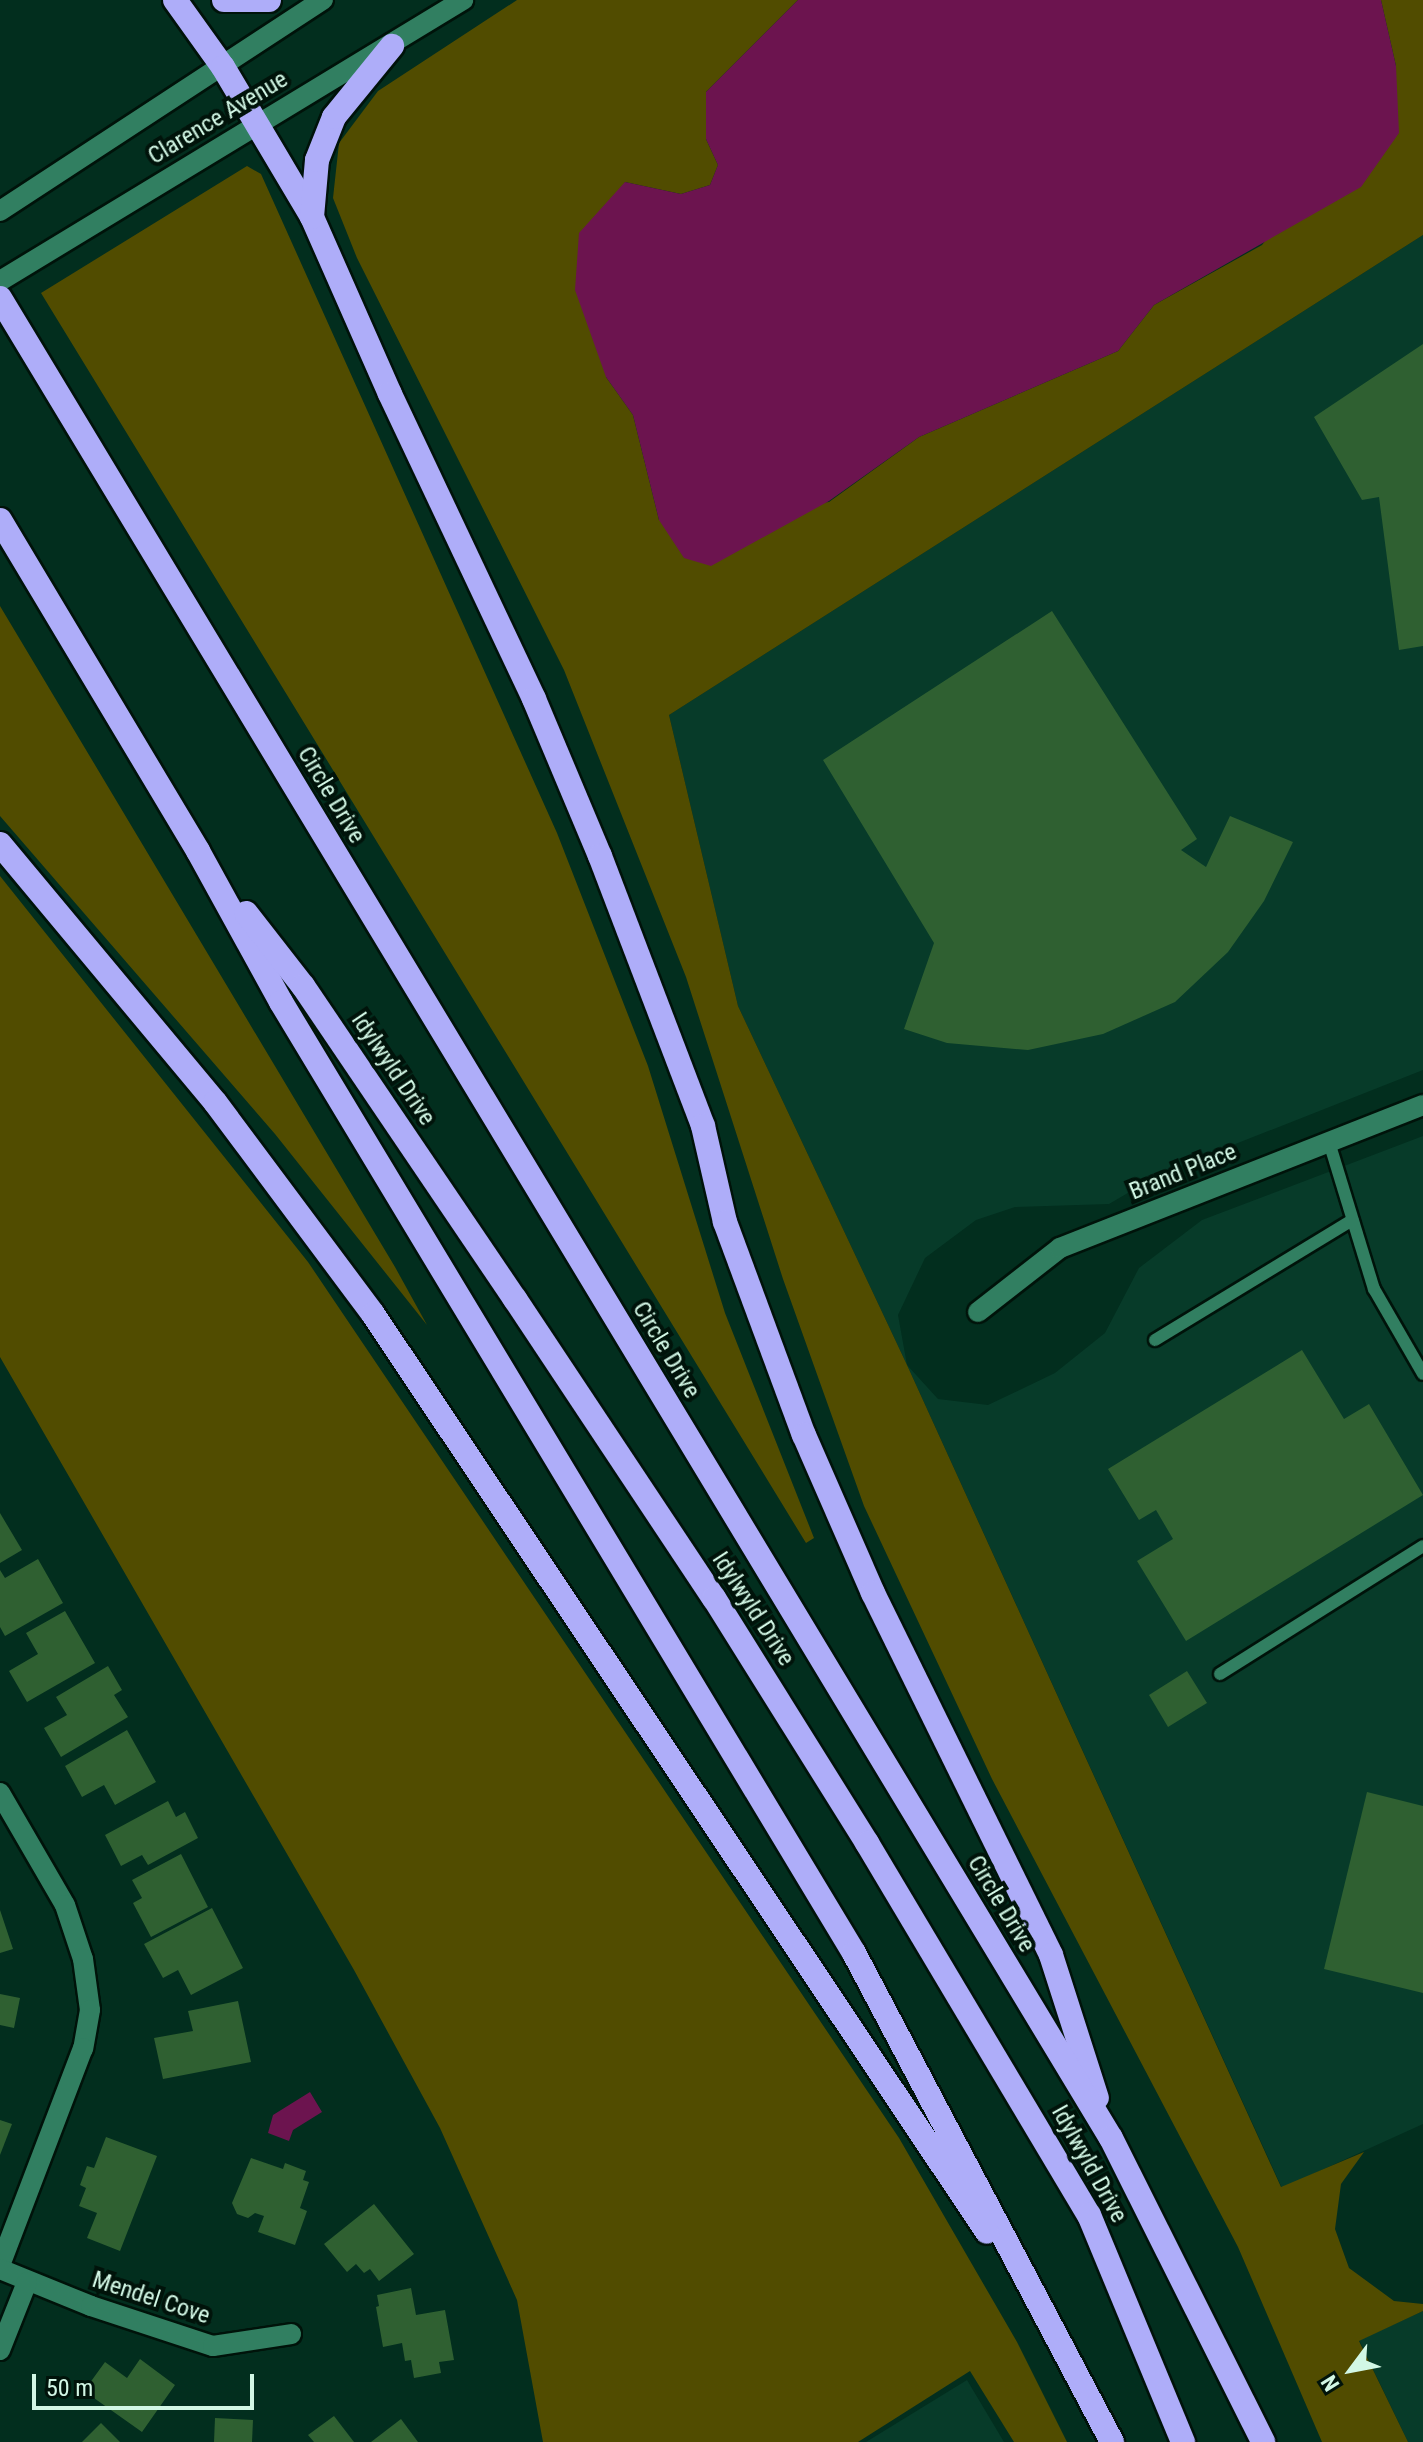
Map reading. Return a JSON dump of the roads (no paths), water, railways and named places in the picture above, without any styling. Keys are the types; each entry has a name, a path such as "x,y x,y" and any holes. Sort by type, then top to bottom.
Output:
{"highway":[{"path":"175,0 223,67 312,217 390,394 534,699 600,856 703,1126 725,1222 804,1435 873,1593 1051,1955 1111,2138"},
{"path":"224,0 269,0"},
{"path":"312,217 317,160 334,117 392,46"},
{"name":"Circle Drive","path":"0,298 1111,2138 1263,2442"},
{"path":"0,520 198,851 281,1002 854,1953 1112,2442"},
{"path":"0,844 215,1102 373,1314 949,2178 1044,2312"},
{"name":"Idylwyld Drive","path":"198,851 303,986 524,1312 714,1598 867,1843 1089,2215 1183,2442"}],"street":[{"name":"Clarence Avenue","path":"0,211 323,0"},
{"name":"Clarence Avenue","path":"0,281 255,124 392,46 463,0"},
{"name":"Brand Place","path":"978,1312 1060,1248 1423,1105"},
{"path":"0,1793 65,1905 83,1959 90,2010 83,2048 0,2267"},
{"name":"Mendel Cove","path":"0,2267 27,2282 213,2346 291,2334"},
{"path":"0,2350 27,2282"}],"lane":[{"path":"1329,1142 1374,1289 1423,1374"},
{"path":"1155,1340 1352,1220"},
{"path":"1220,1674 1423,1546"}]}
